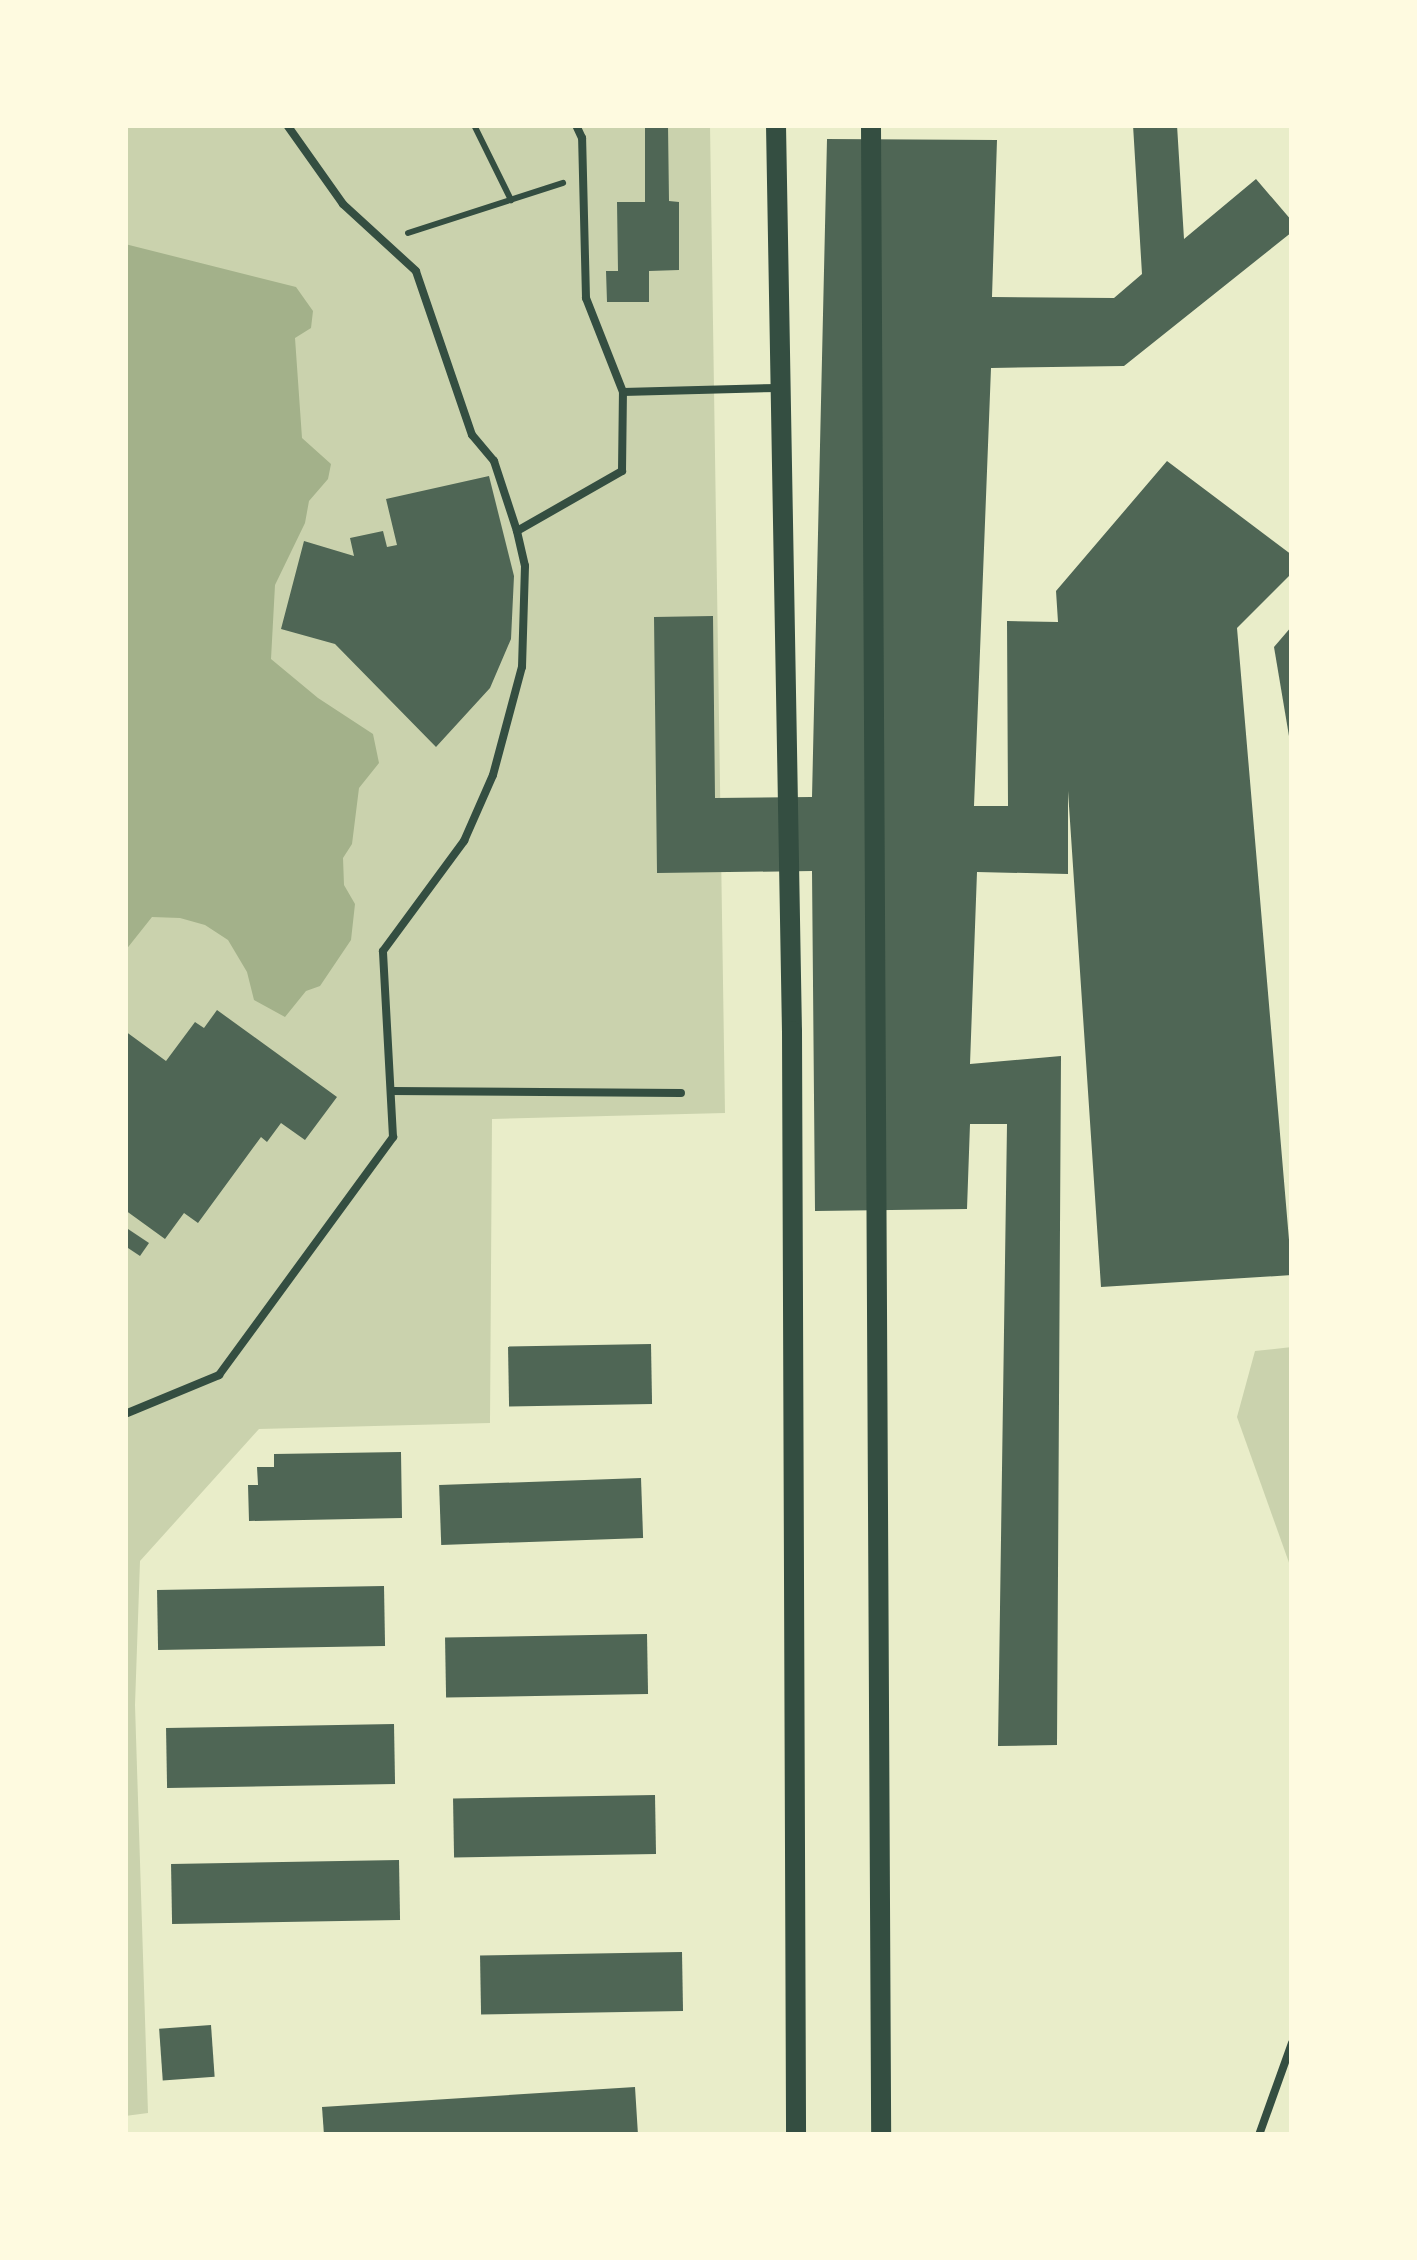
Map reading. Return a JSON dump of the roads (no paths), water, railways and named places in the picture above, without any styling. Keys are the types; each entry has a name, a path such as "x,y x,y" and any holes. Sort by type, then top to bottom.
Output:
{"main road":[{"path":"776,125 792,1031 796,2135"},
{"path":"871,125 882,2135"}],"lane":[{"path":"125,1414 219,1375 393,1137 383,951 464,841 493,775 523,652 525,566 517,531 494,462 472,436 416,271 343,204 287,125"},
{"path":"517,531 622,471 623,392 586,298 582,138 576,125"},
{"path":"623,392 781,388"},
{"path":"390,1091 681,1093"},
{"path":"1259,2135 1292,2043"}]}
